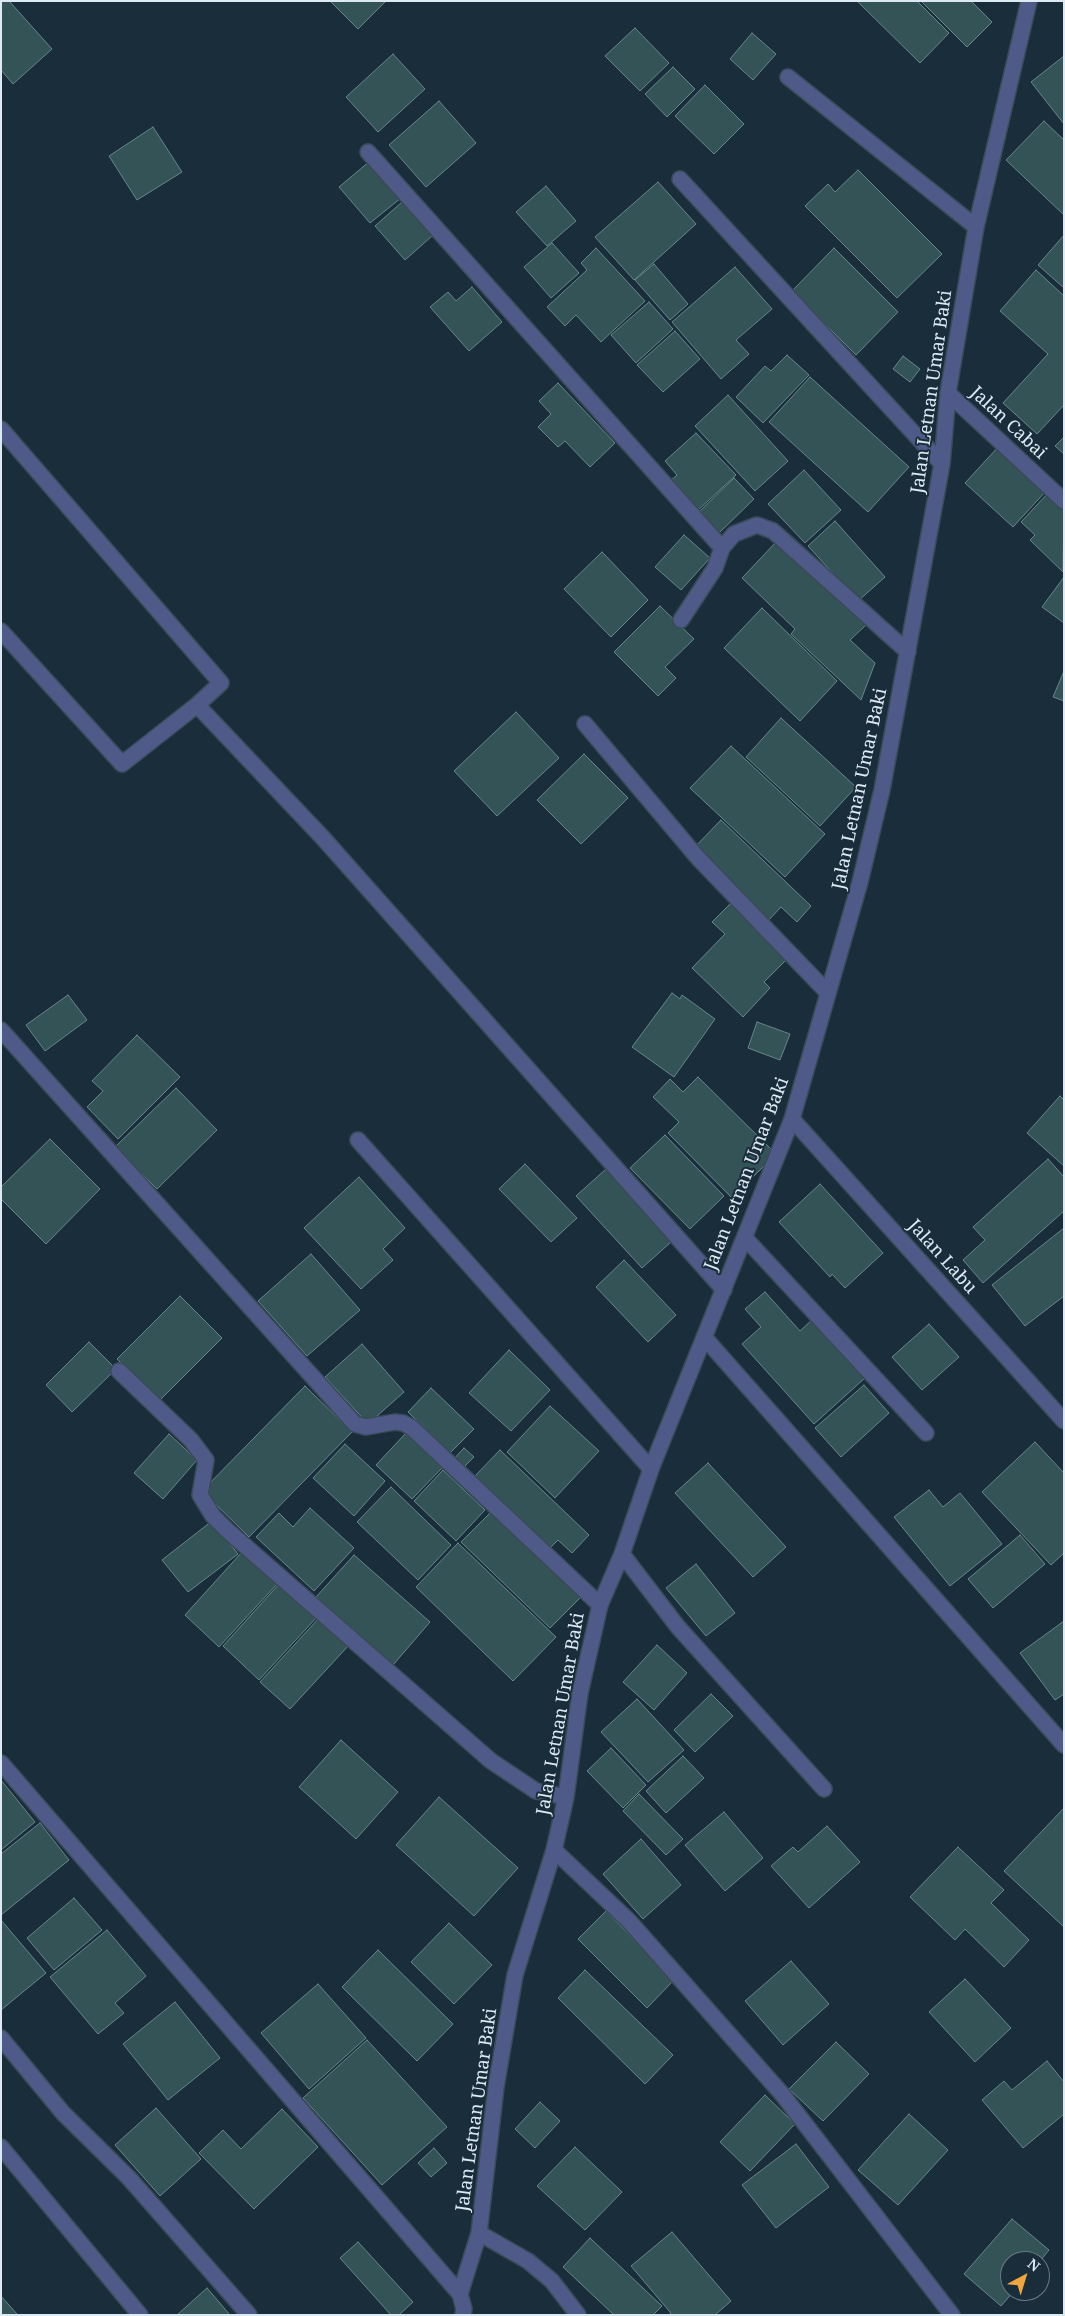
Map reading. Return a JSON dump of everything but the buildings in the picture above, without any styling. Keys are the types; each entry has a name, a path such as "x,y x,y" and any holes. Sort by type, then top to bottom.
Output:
{"street":[{"name":"Jalan Letnan Umar Baki","path":"462,2315 464,2309 460,2294 479,2233 496,2087 515,1975 554,1850 566,1797 580,1693 600,1605 622,1554 651,1469 792,1118 860,882 880,799 942,464 948,393 976,227 1029,1"},
{"path":"788,78 976,227"},
{"path":"368,152 722,548"},
{"path":"680,179 942,464"},
{"name":"Jalan Cabai","path":"948,393 1064,501"},
{"path":"1,429 221,683 198,704 122,764 1,631"},
{"path":"681,620 715,568 722,548 734,534 745,528 757,525 766,527 908,652"},
{"path":"198,704 323,838 724,1290"},
{"path":"585,724 698,858 828,993"},
{"path":"1,1030 355,1424 366,1427 395,1422 411,1427 600,1605"},
{"name":"Jalan Labu","path":"792,1118 1064,1421"},
{"path":"358,1140 651,1469"},
{"path":"745,1238 926,1433"},
{"path":"704,1337 1064,1745"},
{"path":"119,1371 191,1440 206,1460 200,1495 213,1516 228,1531 491,1761 536,1791 566,1797"},
{"path":"622,1554 678,1627 824,1789"},
{"path":"1,1763 460,2294"},
{"path":"554,1850 629,1921 782,2094 952,2315"},
{"path":"1,2038 63,2113 129,2178 249,2315"},
{"path":"1,2147 140,2315"},
{"path":"479,2233 528,2261 552,2281 578,2315"}]}
